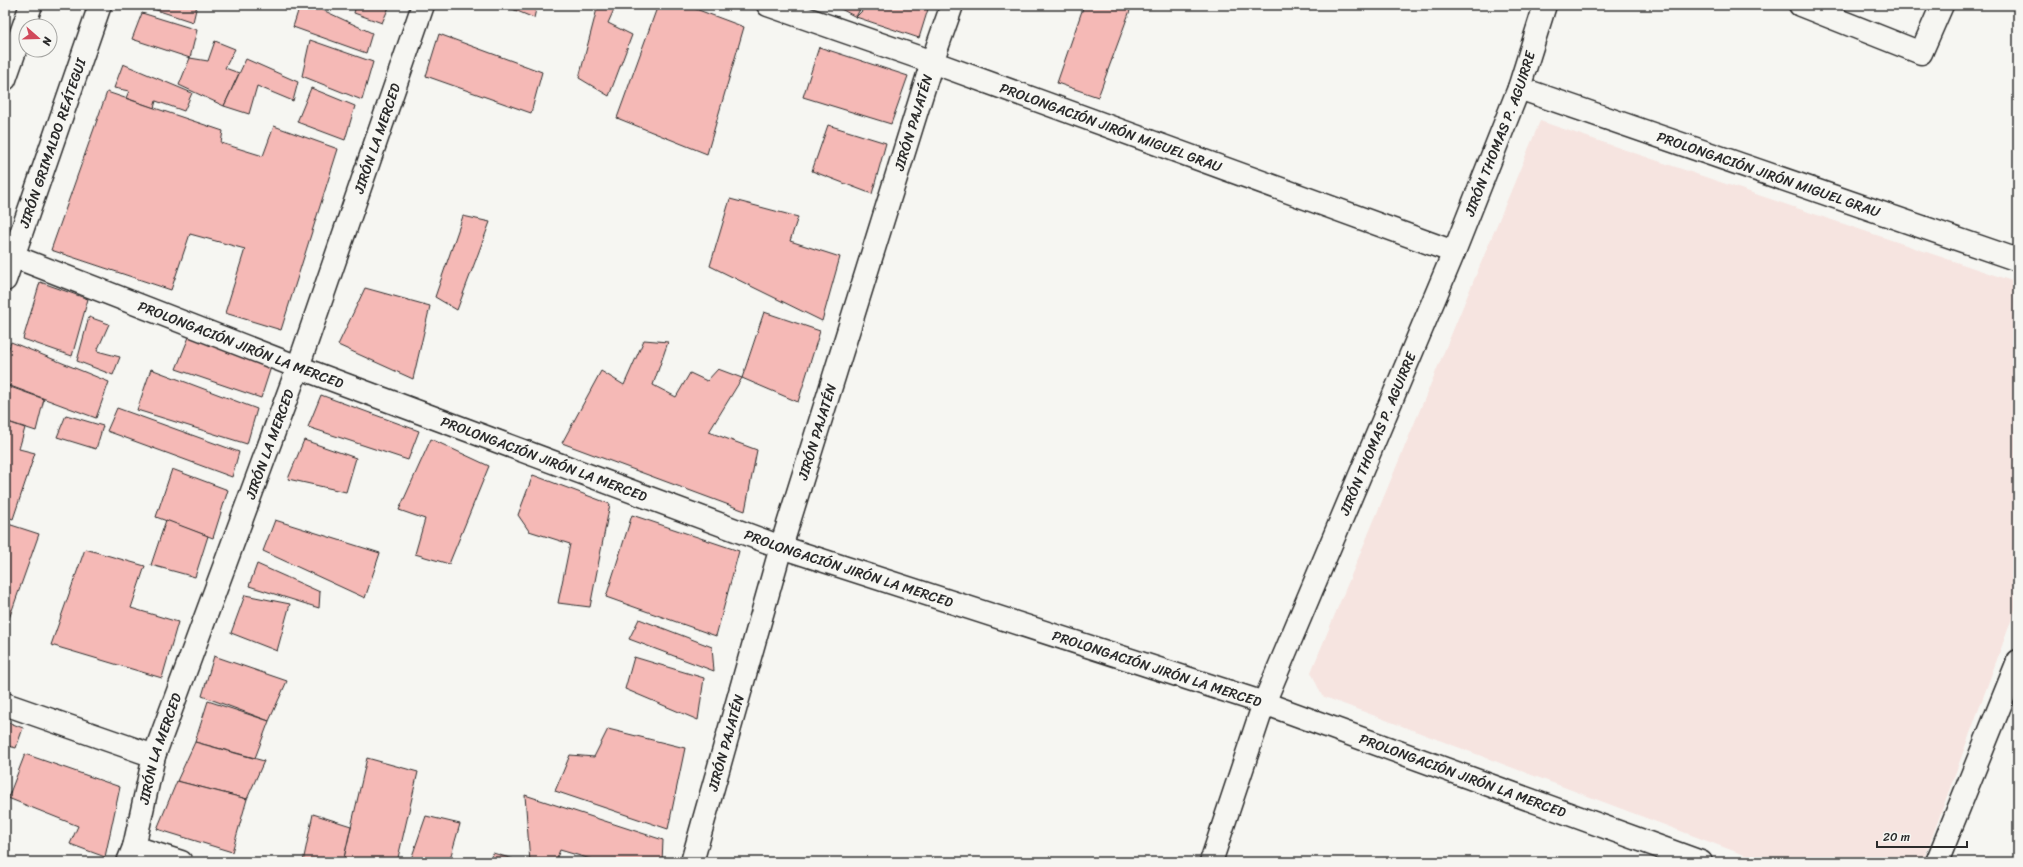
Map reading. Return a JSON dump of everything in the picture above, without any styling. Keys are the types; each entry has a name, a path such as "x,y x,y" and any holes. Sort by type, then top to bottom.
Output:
{"street":[{"path":"5,79 31,5"},
{"name":"JIRÓN GRIMALDO REÁTEGUI","path":"5,280 9,255 100,5"},
{"name":"JIRÓN LA MERCED","path":"131,855 154,756 298,367 423,5"},
{"name":"PROLONGACIÓN JIRÓN MIGUEL GRAU","path":"768,5 932,62 1454,252"},
{"name":"JIRÓN PAJATÉN","path":"692,862 781,547 932,62 952,5"},
{"name":"JIRÓN THOMAS P. AGUIRRE","path":"1211,862 1264,703 1454,252 1519,88 1545,5"},
{"path":"1800,5 1921,53 1942,5"},
{"name":"PROLONGACIÓN JIRÓN MIGUEL GRAU","path":"1519,88 2018,260"},
{"name":"PROLONGACIÓN JIRÓN LA MERCED","path":"9,255 298,367 781,547 1264,703 1701,862"},
{"path":"1937,862 2018,661"},
{"path":"5,704 154,756"},
{"path":"131,855 181,862"}],"shaded area":[{"path":"1540,121 2018,283 2018,602 1923,862 1763,862 1322,696 1311,672"}],"building":[{"path":"141,5 197,5 193,22"},
{"path":"300,5 312,5 372,33 366,53 293,27"},
{"path":"356,5 390,5 382,23 354,13"},
{"path":"510,5 537,5 534,18 510,8"},
{"path":"598,5 616,5 608,23 632,35 609,96 579,78"},
{"path":"658,5 685,5 744,27 707,154 617,118"},
{"path":"841,5 862,5 856,17 839,8"},
{"path":"868,5 929,6 919,38 856,17"},
{"path":"1084,5 1132,5 1098,97 1057,83"},
{"path":"142,13 197,30 190,58 132,39"},
{"path":"439,34 542,72 531,113 426,76"},
{"path":"310,40 373,62 362,100 302,76"},
{"path":"215,41 235,49 225,68 239,73 224,106 179,85 190,58 208,61"},
{"path":"819,47 908,76 891,124 803,97"},
{"path":"246,59 298,82 293,101 257,86 249,114 224,106"},
{"path":"123,64 192,93 184,111 156,101 154,108 126,98 129,91 114,88"},
{"path":"311,88 355,106 345,140 297,122"},
{"path":"107,92 223,131 221,143 263,156 274,126 338,149 281,330 225,313 245,249 190,234 171,290 51,250"},
{"path":"828,125 886,143 872,194 812,171"},
{"path":"730,199 798,217 790,241 840,257 822,321 710,266"},
{"path":"463,216 490,222 457,310 435,297"},
{"path":"40,282 88,299 72,356 23,339"},
{"path":"365,288 430,306 413,379 338,345"},
{"path":"764,312 820,331 798,402 742,378"},
{"path":"89,317 109,324 97,351 120,357 113,375 77,361"},
{"path":"189,337 271,367 261,398 176,369"},
{"path":"644,340 668,342 653,385 676,397 690,373 707,381 718,369 742,378 709,432 757,450 745,511 562,443 601,371 624,385"},
{"path":"11,342 109,382 96,418 5,384 5,360"},
{"path":"151,369 257,409 247,444 137,410"},
{"path":"5,385 44,399 36,431 5,421"},
{"path":"321,395 419,431 408,460 308,427"},
{"path":"117,408 239,452 232,477 107,431"},
{"path":"66,415 103,426 96,449 57,437"},
{"path":"5,421 25,428 19,449 35,453 13,519 5,516"},
{"path":"431,439 489,466 449,564 415,554 425,519 399,510"},
{"path":"304,440 356,458 346,492 288,479"},
{"path":"172,469 228,490 213,538 156,517"},
{"path":"533,475 610,504 590,607 558,603 570,544 529,531 518,515"},
{"path":"632,515 739,551 716,636 606,597"},
{"path":"166,520 208,536 195,577 151,565"},
{"path":"275,520 380,553 365,598 263,551"},
{"path":"5,523 39,534 5,630"},
{"path":"85,549 145,566 131,608 178,622 162,678 51,645"},
{"path":"257,564 320,592 319,608 249,586"},
{"path":"245,595 290,604 277,651 231,633"},
{"path":"639,619 712,647 714,671 629,639"},
{"path":"214,656 287,681 269,721 202,696"},
{"path":"634,657 704,678 698,720 625,689"},
{"path":"208,701 269,721 255,758 195,742"},
{"path":"5,721 23,728 16,748 5,745"},
{"path":"608,729 685,748 668,829 555,791 570,755 594,757"},
{"path":"195,742 264,761 247,799 177,781"},
{"path":"25,754 120,787 105,857 70,844 78,826 8,798"},
{"path":"367,758 418,772 397,862 343,862"},
{"path":"177,781 247,799 232,852 157,829"},
{"path":"525,795 663,840 662,862 601,862 560,850 555,862 530,862"},
{"path":"313,814 351,826 343,862 303,862"},
{"path":"426,816 460,824 449,862 410,862"},
{"path":"493,853 513,859 513,862 491,862"}]}
